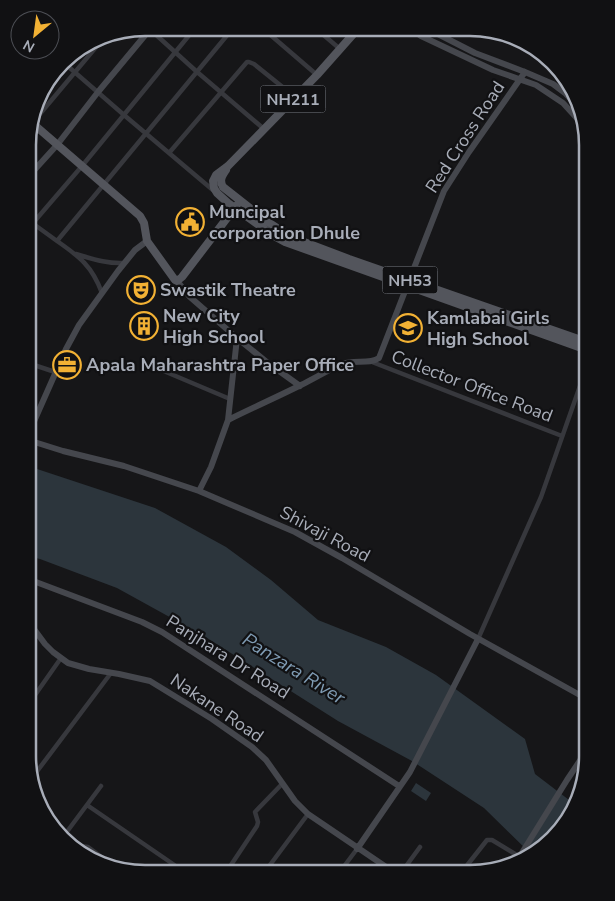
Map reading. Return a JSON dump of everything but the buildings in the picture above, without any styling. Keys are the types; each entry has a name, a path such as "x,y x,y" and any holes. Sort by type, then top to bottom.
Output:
{"main road":[{"name":"NH211","path":"228,166 317,75 352,36"},
{"path":"37,129 140,216 144,223 147,241 174,280 177,281 241,201 220,183 228,166"},
{"path":"228,166 216,175 212,181 217,193 235,208 285,242 334,261 409,283 579,347"},
{"name":"NH53","path":"241,201 291,237 409,283 579,339"}],"street":[{"path":"36,168 57,145 144,36"},
{"path":"157,36 264,129"},
{"path":"36,217 82,166 188,36"},
{"path":"57,241 226,36"},
{"path":"272,36 317,75"},
{"path":"325,36 340,49"},
{"path":"422,36 493,70 536,85 563,103 575,116"},
{"path":"442,36 475,53 554,84 566,94"},
{"path":"42,111 95,48"},
{"path":"169,153 244,64 249,62 254,64 295,97"},
{"path":"69,67 217,193"},
{"name":"Red Cross Road","path":"371,361 381,356 444,191 525,72"},
{"path":"36,226 86,264 102,293"},
{"path":"36,418 66,349 79,325 124,263 135,250 147,241"},
{"path":"75,254 106,263 124,263"},
{"path":"177,281 190,297 237,338 300,386"},
{"path":"199,491 211,467 228,420 237,338"},
{"path":"228,420 344,363 371,361"},
{"name":"Collector Office Road","path":"371,361 562,436"},
{"path":"36,366 56,372"},
{"path":"159,369 230,399"},
{"path":"345,865 410,772 478,639 541,497 579,388"},
{"name":"Shivaji Road","path":"36,443 124,466 199,491 295,532 478,639 579,695"},
{"name":"Panjhara Dr Road","path":"36,582 142,622 162,632 399,786"},
{"name":"Nakane Road","path":"36,632 45,644 68,663 150,682 197,709 252,747 266,760 295,801 308,814 382,865"},
{"path":"36,694 61,658"},
{"path":"37,771 111,672"},
{"path":"526,849 579,762"},
{"path":"231,865 257,826 258,822 255,814 257,810 282,784"},
{"path":"67,831 102,786"},
{"path":"87,805 174,865"},
{"path":"270,865 308,814"},
{"path":"468,865 487,840 492,840 513,856"},
{"path":"407,865 420,847"}],"water":[{"name":"Panzara River","path":"36,469 155,508 226,547 271,580 318,620 386,647 436,675 525,739 535,774 569,800 568,804 547,833 526,849 484,808 412,761 338,721 204,636 117,588 36,558"},
{"path":"416,783 431,793 426,801 411,791"}],"place":[{"name":"Muncipal corporation Dhule","path":"190,222"},
{"name":"Swastik Theatre","path":"141,290"},
{"name":"New City High School","path":"144,326"},
{"name":"Kamlabai Girls High School","path":"408,328"},
{"name":"Apala Maharashtra Paper Office","path":"67,365"}]}
